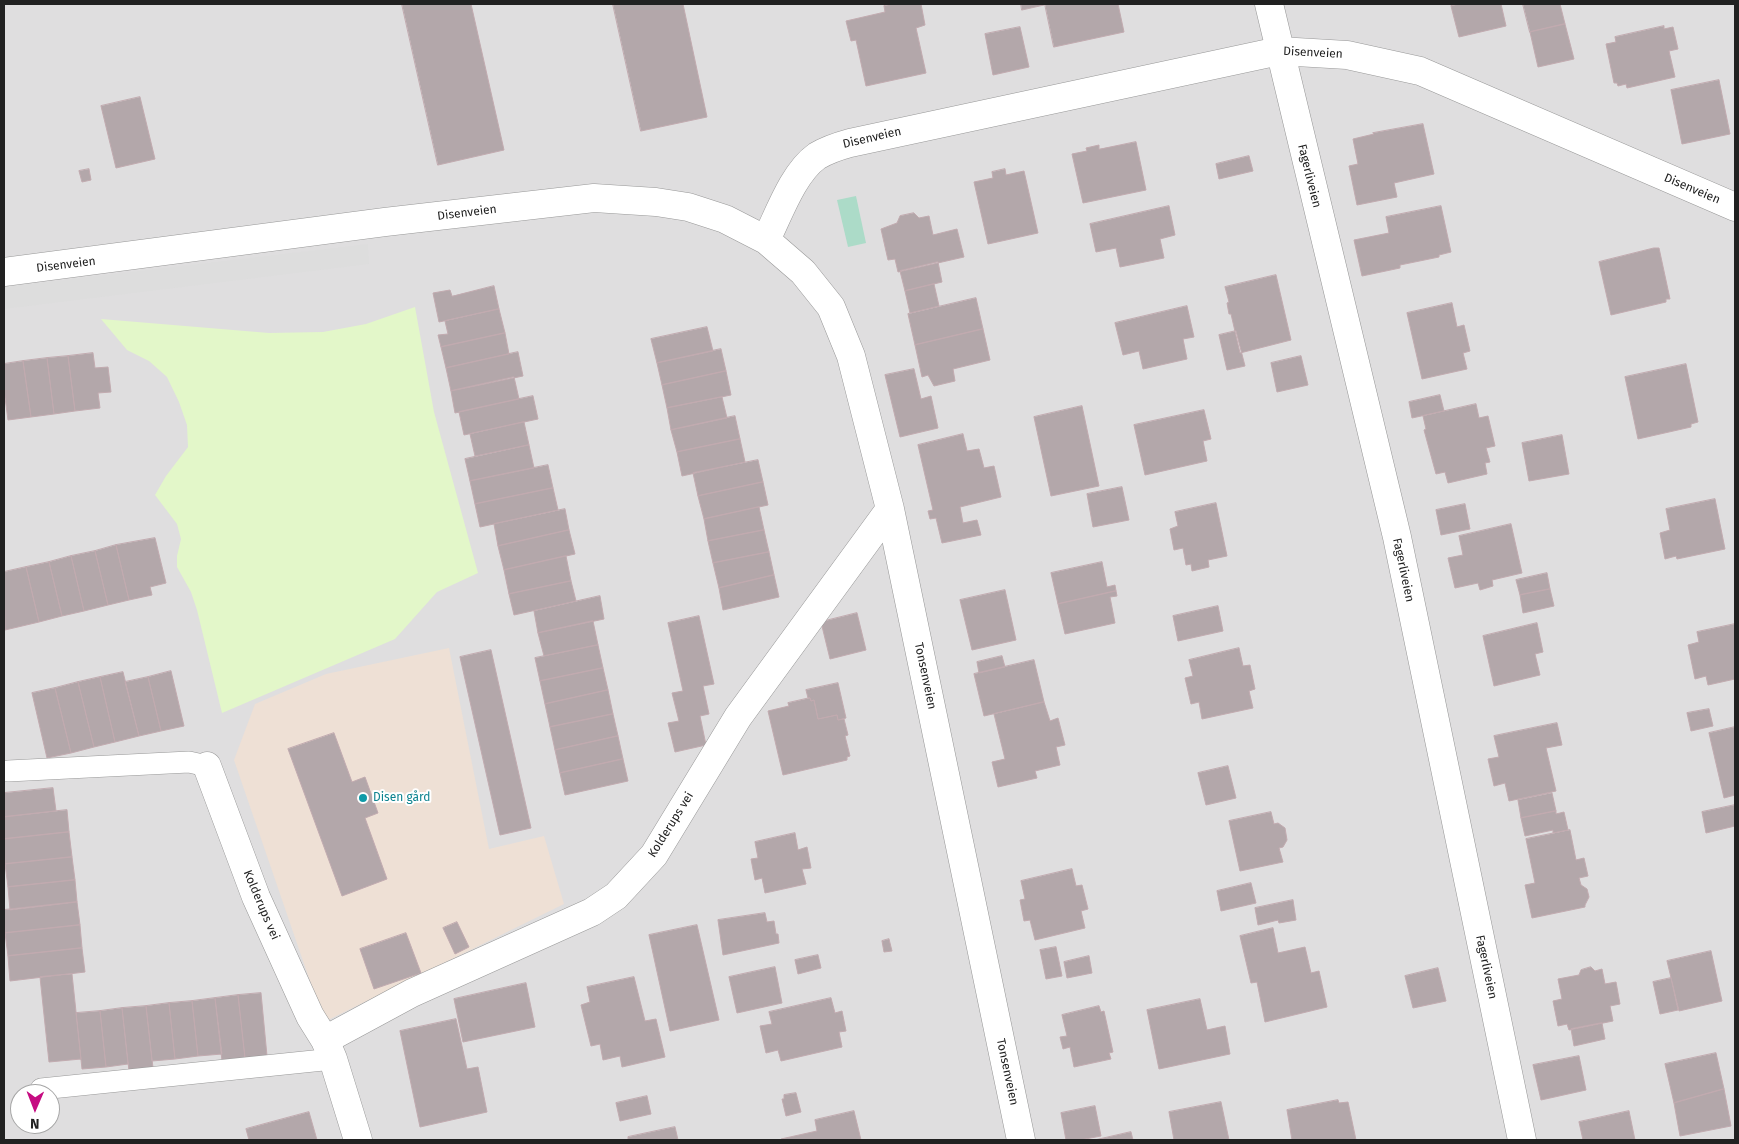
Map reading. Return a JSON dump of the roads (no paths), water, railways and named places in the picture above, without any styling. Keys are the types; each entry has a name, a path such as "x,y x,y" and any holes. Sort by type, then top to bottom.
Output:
{"street":[{"name":"Fagerliveien","path":"1269,4 1396,537 1522,1140"},
{"name":"Disenveien","path":"4,272 385,222 594,198 648,201 688,207 725,220 766,240 797,177 806,165 818,155 832,148 850,142 1279,51 1347,55 1420,71 1735,207"},
{"name":"Tonsenveien","path":"766,240 803,272 831,307 851,356 890,509 1021,1140"},
{"name":"Kolderups vei","path":"329,1050 412,993 592,912 616,896 654,855 738,717 890,509"},
{"name":"Kolderups vei","path":"207,766 256,897 310,1016 329,1050 358,1140"}],"lane":[{"path":"8,770 188,762 207,766"},
{"path":"60,1086 329,1050"}],"place":[{"name":"Disen gård","path":"363,798"}]}
